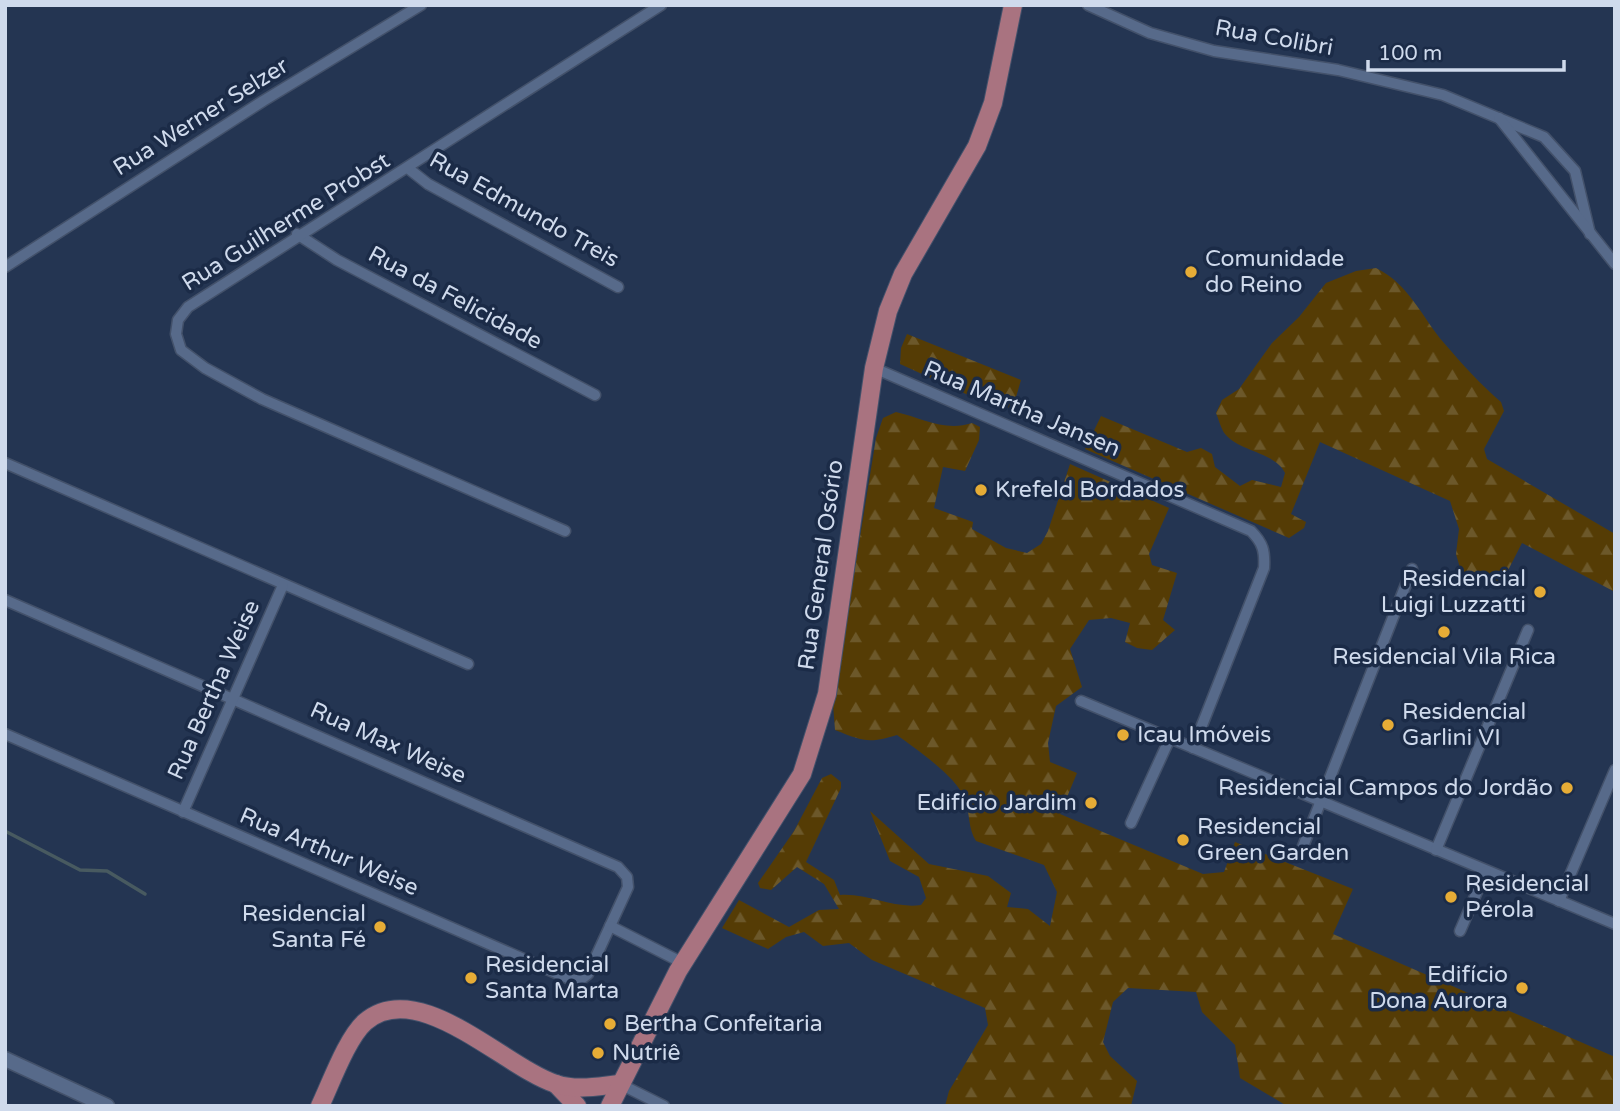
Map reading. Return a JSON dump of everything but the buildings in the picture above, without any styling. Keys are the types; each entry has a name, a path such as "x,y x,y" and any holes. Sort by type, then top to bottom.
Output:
{"main road":[{"name":"Rua General Osório","path":"610,1106 682,964 802,774 827,694 874,368 899,282 967,166 985,126 1013,5"},
{"path":"320,1106 357,1032 377,1015 400,1008 428,1014 556,1084 577,1106"},
{"path":"556,1084 585,1088 620,1084"}],"street":[{"name":"Rua Werner Selzer","path":"5,267 263,101 421,5"},
{"name":"Rua Guilherme Probst","path":"565,531 262,399 205,368 181,350 176,334 178,320 188,307 298,234 409,169 661,5"},
{"name":"Rua Colibri","path":"1088,5 1150,33 1214,51 1351,73 1443,95 1544,137 1575,171 1590,234"},
{"name":"Rua Colibri","path":"1497,116 1528,151 1557,193 1615,264"},
{"path":"1528,151 1544,137"},
{"name":"Rua Edmundo Treis","path":"409,169 428,184 618,287"},
{"path":"1557,193 1566,192 1579,183"},
{"name":"Rua da Felicidade","path":"298,234 337,260 595,395"},
{"name":"Rua Martha Jansen","path":"874,368 1251,531 1259,539 1265,552 1264,568 1193,748"},
{"path":"5,463 468,664"},
{"path":"1300,855 1412,569"},
{"name":"Rua Bertha Weise","path":"183,812 283,585"},
{"name":"Rua Max Weise","path":"5,600 234,697 618,867 627,877 628,887 610,926"},
{"path":"1436,850 1528,630"},
{"path":"1081,701 1615,924"},
{"name":"Rua Arthur Weise","path":"5,734 572,980 580,980 588,974 610,926"},
{"path":"1131,823 1170,738"},
{"path":"1559,901 1615,770"},
{"path":"1460,931 1486,871"},
{"path":"610,926 682,964"},
{"path":"5,1059 107,1106"},
{"path":"620,1084 664,1106"}],"green space":[{"path":"1376,268 1406,292 1444,343 1501,402 1504,411 1484,449 1487,459 1615,534 1615,592 1522,543 1501,584 1479,584 1462,575 1456,554 1459,529 1450,501 1320,442 1291,514 1306,522 1304,528 1289,538 1085,449 1101,416 1187,452 1201,448 1212,454 1215,467 1240,486 1252,480 1281,487 1285,473 1280,466 1266,456 1231,440 1224,432 1216,413 1222,400 1239,389 1272,343 1299,317 1326,283 1356,271"},
{"path":"907,334 1021,380 1013,407 999,409 900,364 901,348"},
{"path":"896,412 943,425 972,423 980,427 979,440 965,471 943,467 934,508 973,522 972,529 1006,548 1027,553 1041,544 1048,531 1070,464 1169,508 1149,554 1152,565 1177,573 1163,620 1175,630 1152,650 1137,648 1125,642 1130,623 1111,618 1089,620 1070,649 1082,687 1056,706 1048,743 1050,762 1077,773 1060,814 1203,874 1224,872 1235,842 1353,889 1333,934 1615,1057 1615,1106 1287,1106 1240,1078 1235,1045 1202,1012 1196,992 1128,988 1113,1002 1103,1042 1110,1056 1137,1081 1131,1106 945,1106 949,1091 988,1025 985,1008 872,960 849,943 823,946 804,932 786,937 768,949 722,928 739,900 789,927 819,910 839,909 824,884 797,867 771,890 760,888 758,883 794,831 822,778 831,774 841,782 841,788 806,862 834,880 840,895 861,896 911,906 921,905 926,898 919,877 890,861 870,811 929,864 988,876 1011,893 1007,907 1028,909 1050,926 1057,892 1044,865 976,841 965,799 945,773 897,735 866,740 835,730 833,704 876,438 883,418"}],"waterway":[{"path":"5,831 80,870 107,871 145,894"}],"place":[{"name":"Comunidade do Reino","path":"1191,272"},
{"name":"Krefeld Bordados","path":"981,490"},
{"name":"Residencial Luigi Luzzatti","path":"1540,592"},
{"name":"Residencial Vila Rica","path":"1444,632"},
{"name":"Residencial Garlini VI","path":"1388,725"},
{"name":"Icau Imóveis","path":"1123,735"},
{"name":"Residencial Campos do Jordão","path":"1567,788"},
{"name":"Edifício Jardim","path":"1091,803"},
{"name":"Residencial Green Garden","path":"1183,840"},
{"name":"Residencial Pérola","path":"1451,897"},
{"name":"Residencial Santa Fé","path":"380,927"},
{"name":"Residencial Santa Marta","path":"471,978"},
{"name":"Edifício Dona Aurora","path":"1522,988"},
{"name":"Bertha Confeitaria","path":"610,1024"},
{"name":"Nutriê","path":"598,1053"}]}
